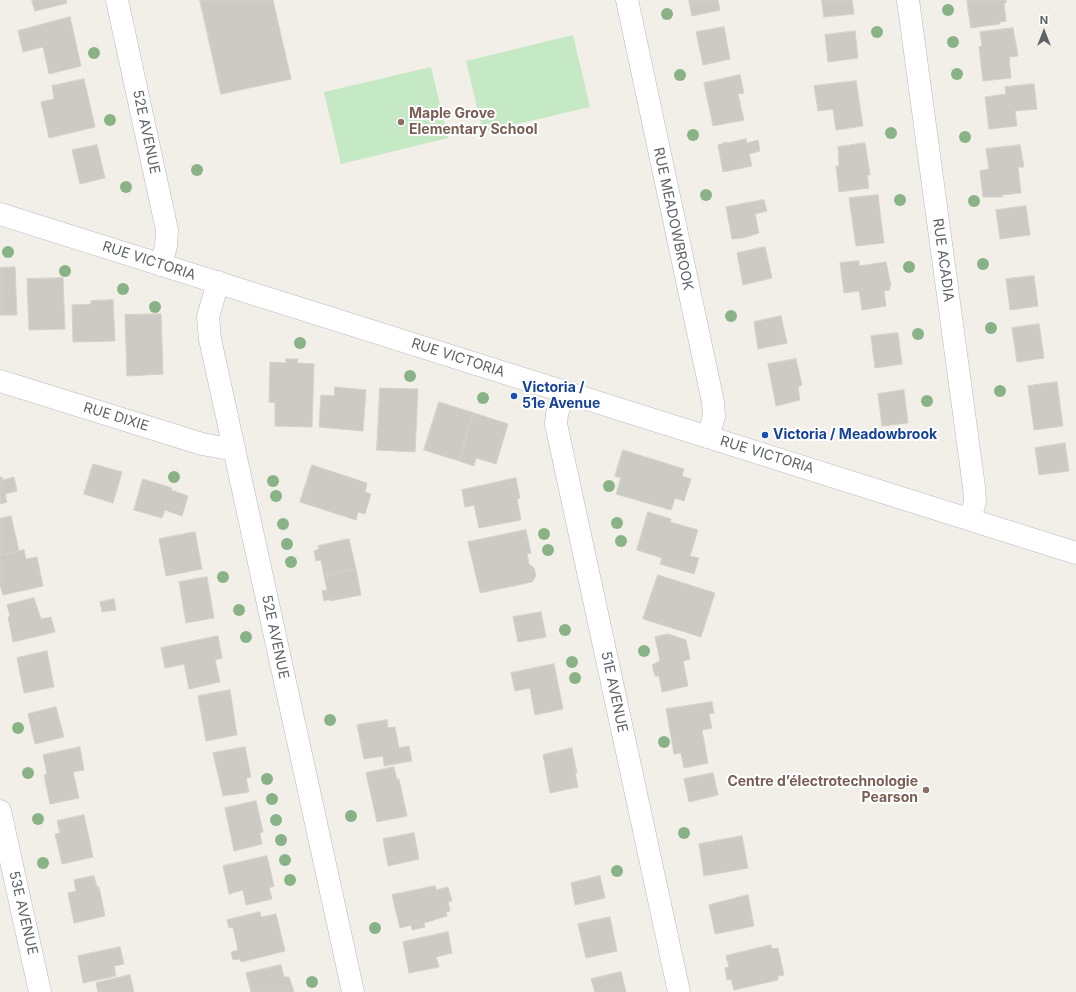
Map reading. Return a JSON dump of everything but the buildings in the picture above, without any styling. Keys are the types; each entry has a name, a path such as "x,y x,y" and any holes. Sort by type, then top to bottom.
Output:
{"street":[{"name":"52E AVENUE","path":"117,0 167,230 166,246 161,265"},
{"name":"RUE MEADOWBROOK","path":"626,0 713,402 714,416 708,437"},
{"name":"RUE ACADIA","path":"908,0 974,487 975,502 970,519"},
{"name":"RUE VICTORIA","path":"0,214 1076,553"},
{"name":"52E AVENUE","path":"218,282 210,307 209,330 353,992"},
{"name":"RUE DIXIE","path":"0,381 202,444 224,448 234,448"},
{"name":"51E AVENUE","path":"564,392 557,414 556,424 679,992"},
{"name":"53E AVENUE","path":"0,811 40,992"}],"green space":[{"path":"573,35 590,107 483,132 466,61"},
{"path":"431,67 448,138 341,164 324,92"}],"place":[{"name":"Maple Grove Elementary School","path":"401,122"},
{"name":"Victoria / 51e Avenue","path":"514,396"},
{"name":"Victoria / Meadowbrook","path":"765,435"},
{"name":"Centre d’électrotechnologie Pearson","path":"926,790"}]}
